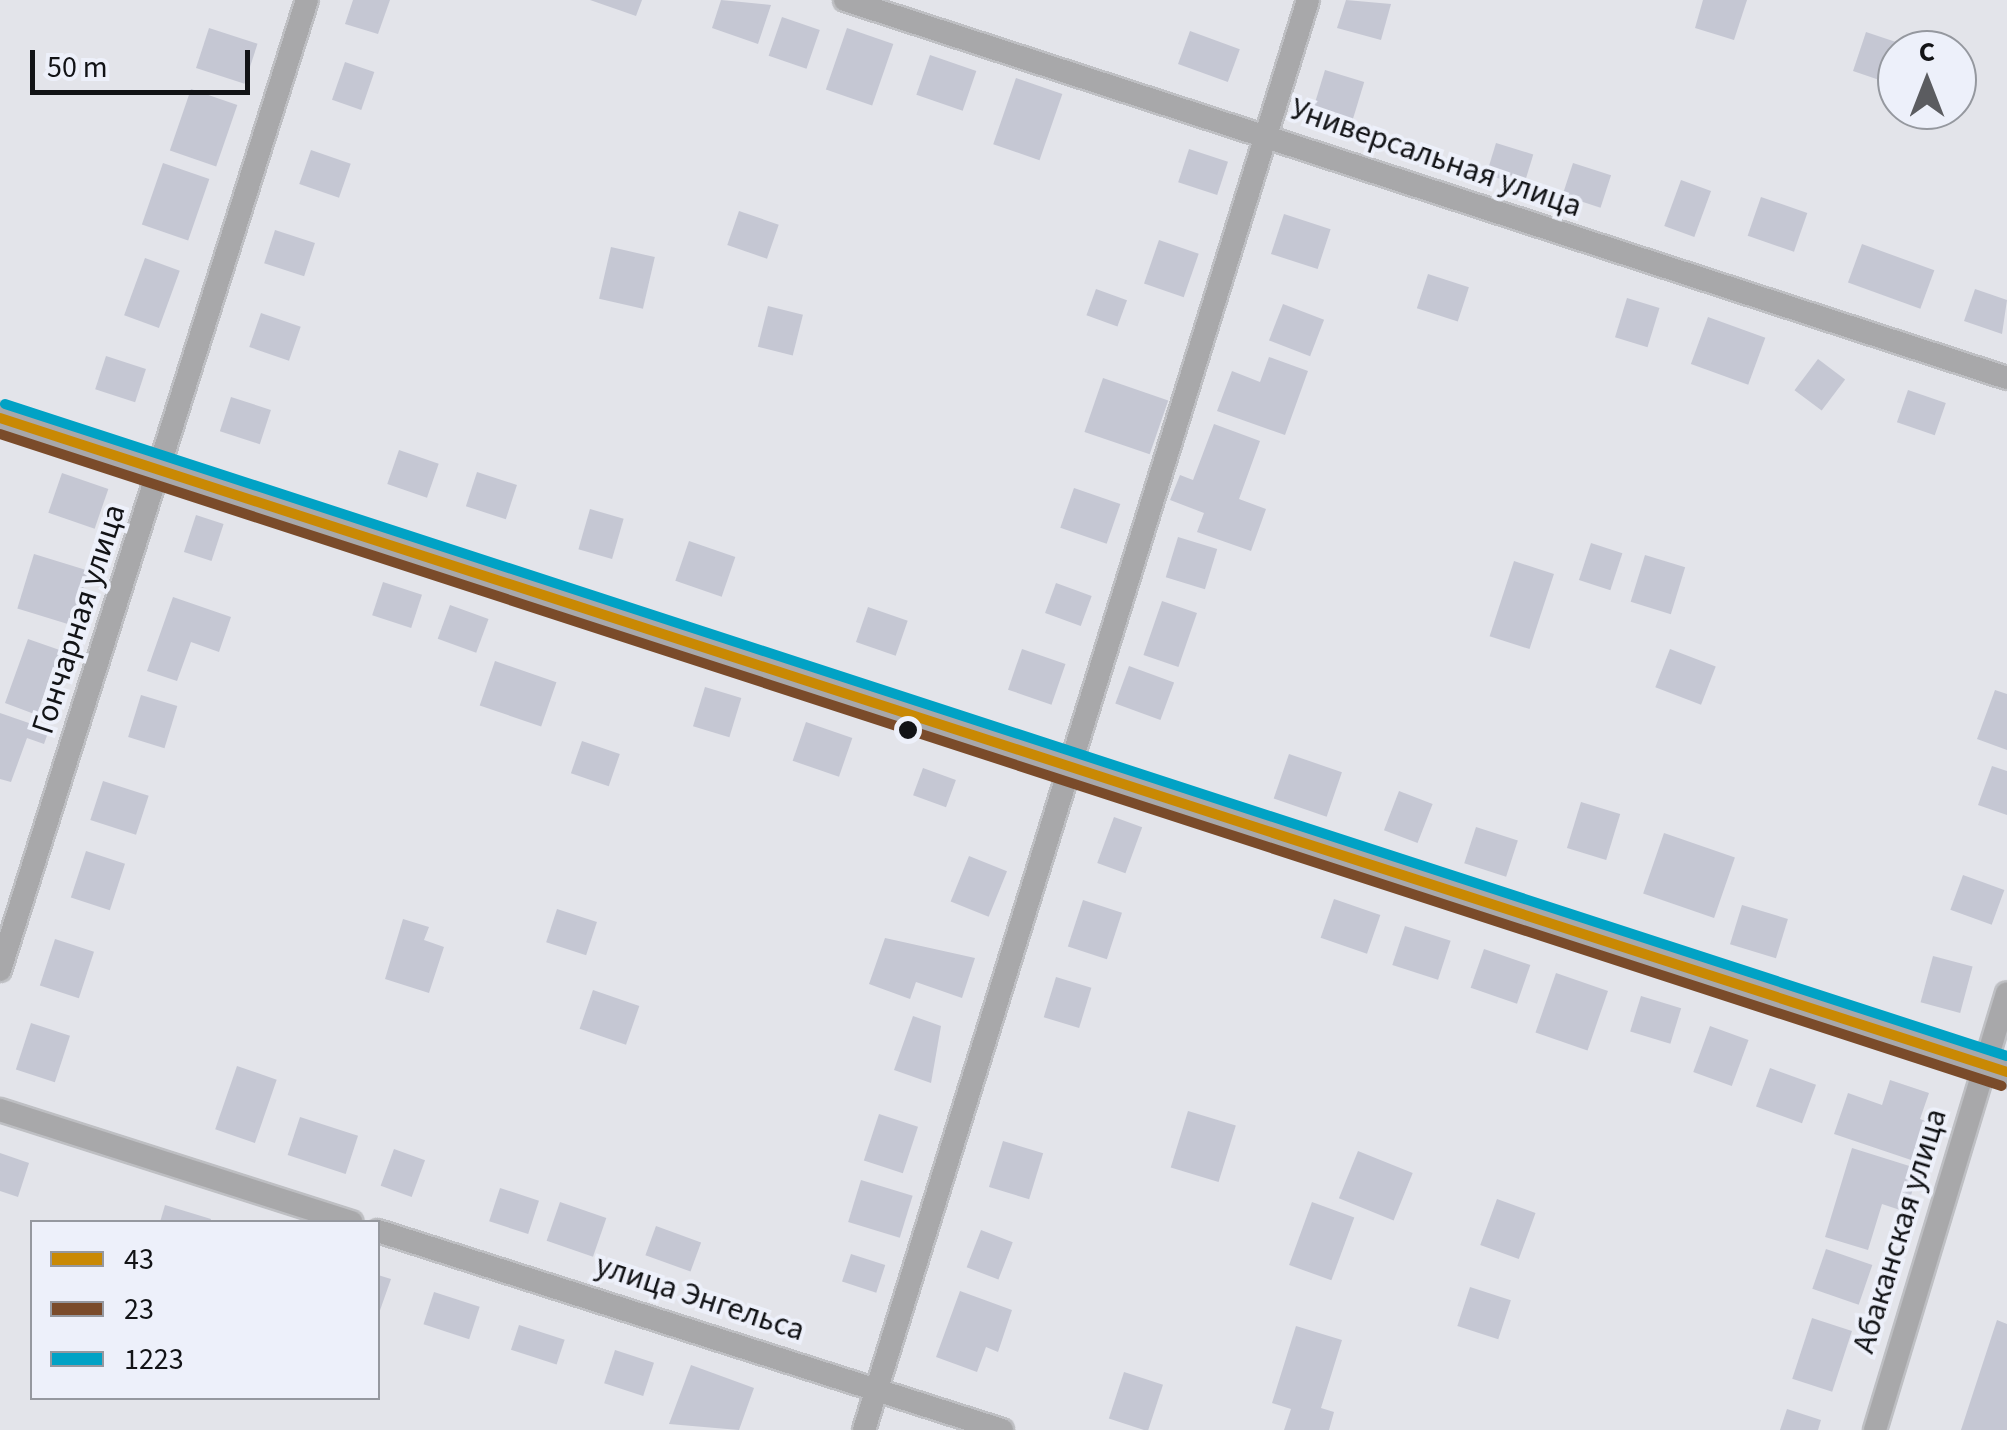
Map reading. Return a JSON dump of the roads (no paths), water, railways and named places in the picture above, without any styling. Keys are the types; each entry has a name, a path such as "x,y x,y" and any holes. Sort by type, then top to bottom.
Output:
{"street":[{"name":"Гончарная улица","path":"0,970 307,0"},
{"name":"Универсальная улица","path":"845,0 2007,378"},
{"path":"864,1430 1076,768 1308,0"},
{"path":"0,418 1996,1068"},
{"name":"Абаканская улица","path":"1874,1430 1996,1068 2007,994"},
{"path":"0,1110 346,1220"},
{"name":"улица Энгельса","path":"380,1231 1002,1430"}]}
